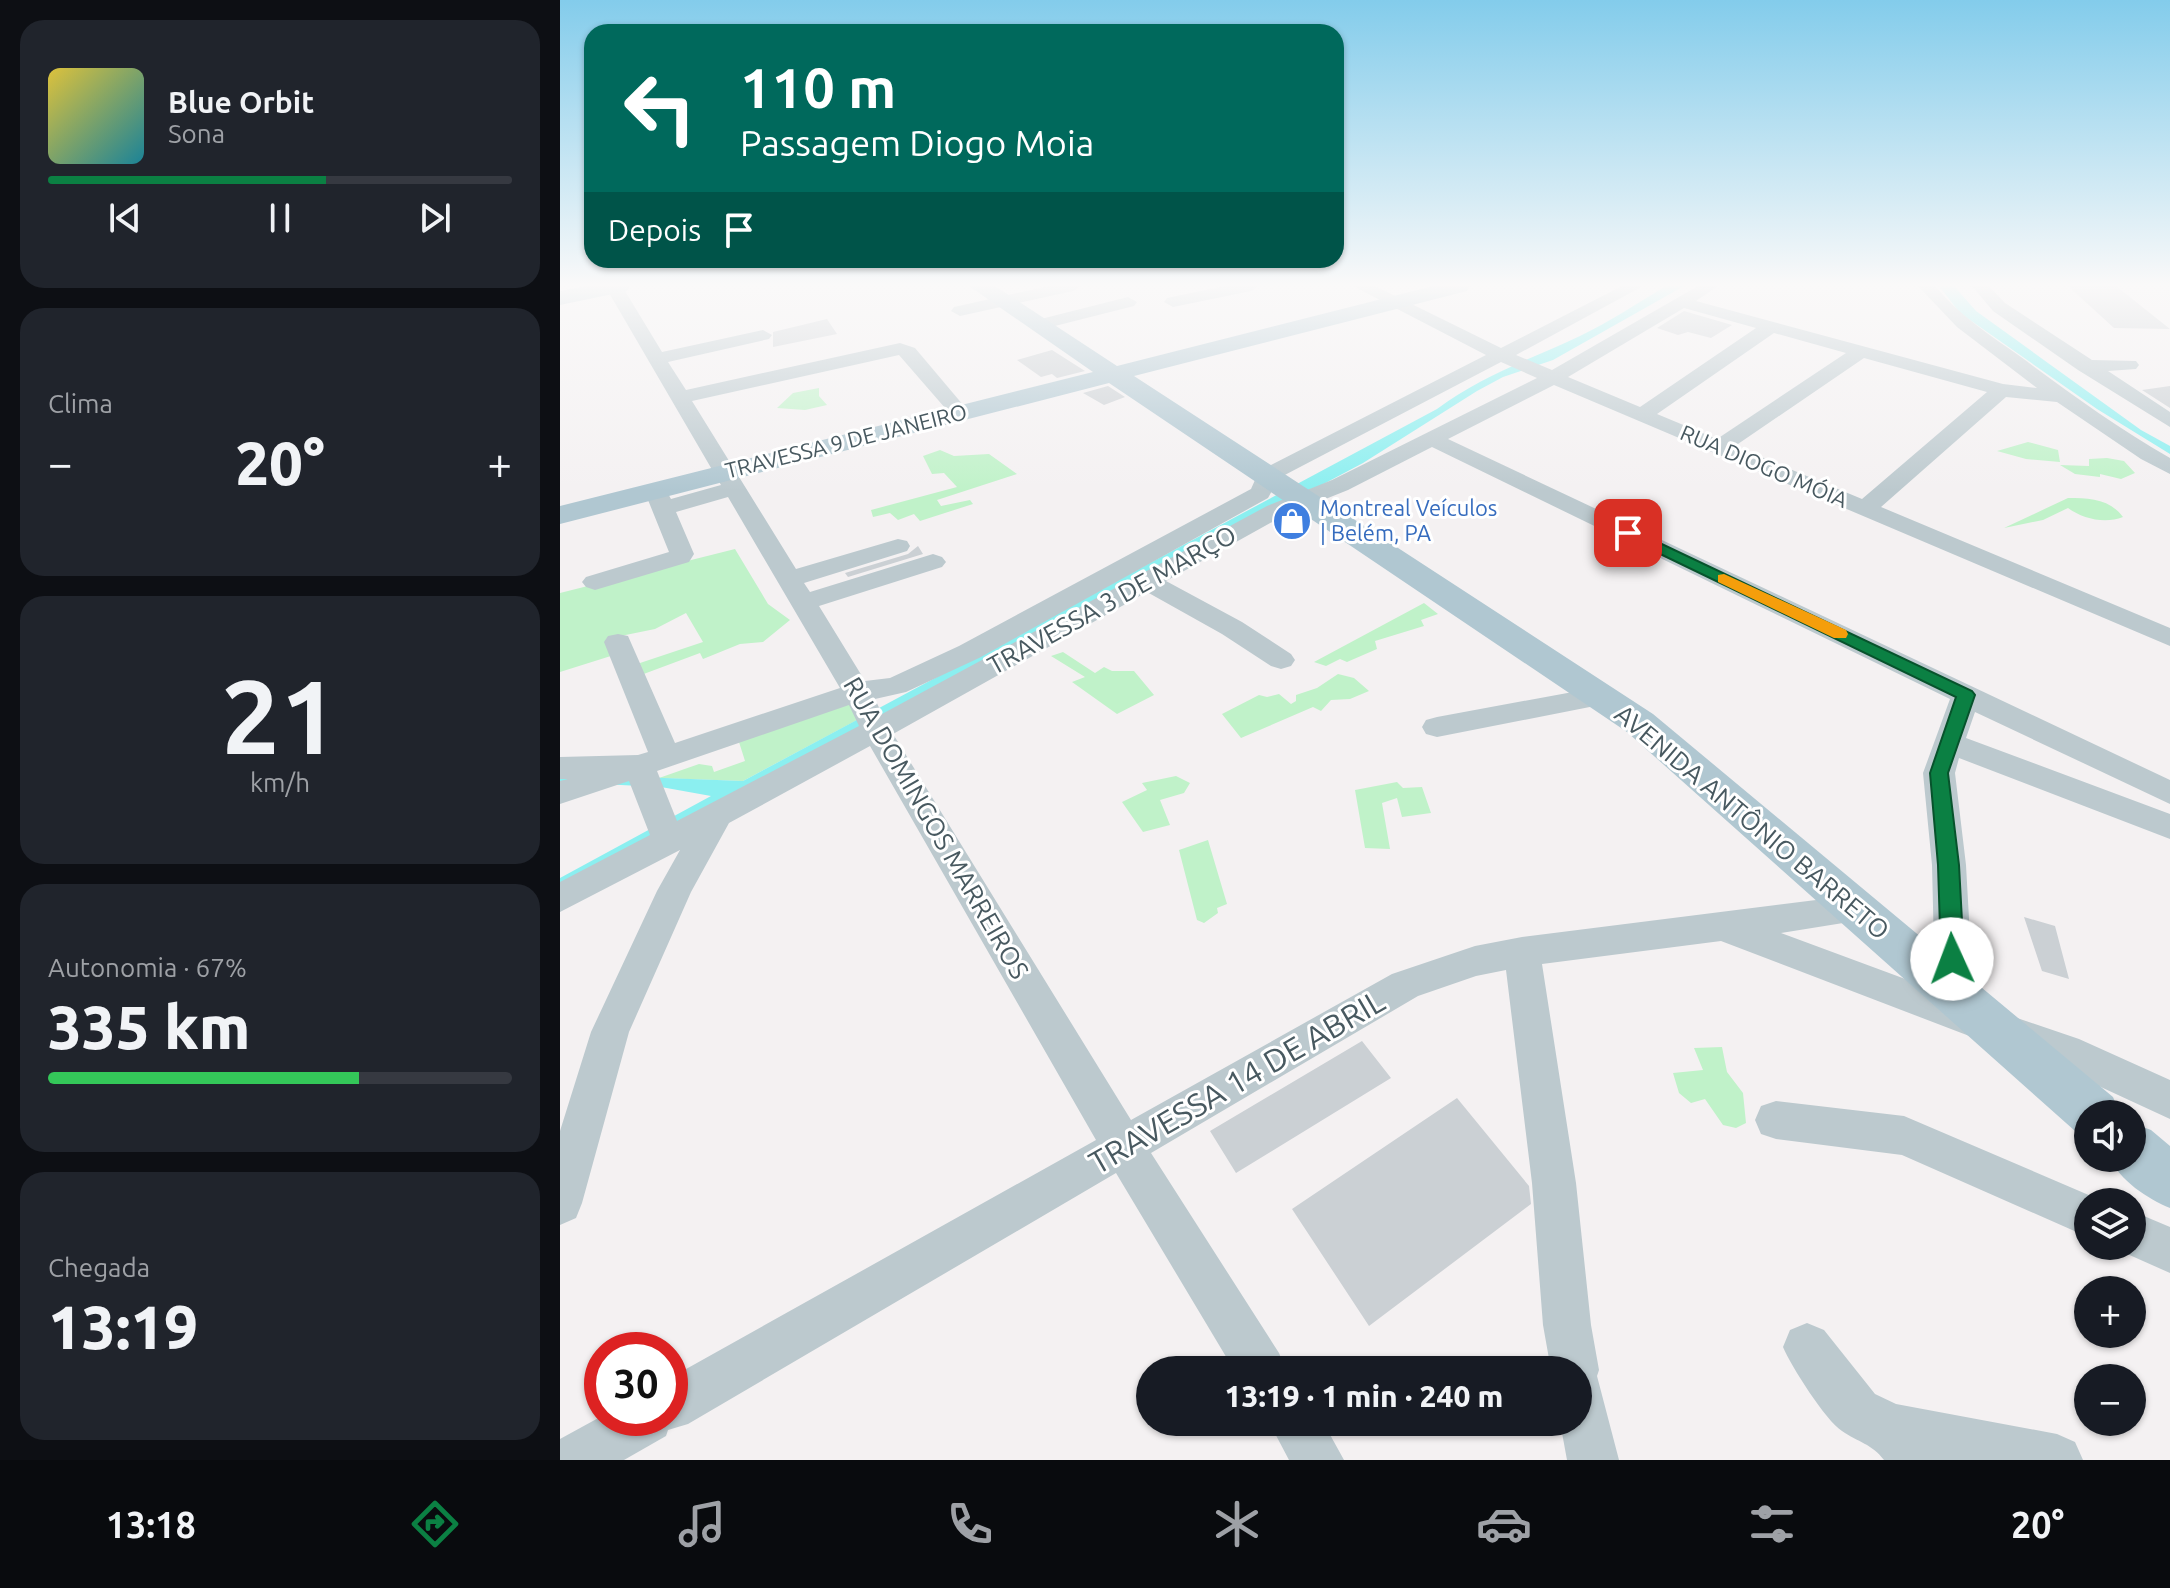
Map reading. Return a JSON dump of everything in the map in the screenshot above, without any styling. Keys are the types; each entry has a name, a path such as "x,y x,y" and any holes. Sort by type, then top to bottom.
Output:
{"main road":[{"name":"AVENIDA ANTÔNIO BARRETO","path":"1082,354 1640,723 1954,990 2078,1100"},
{"name":"TRAVESSA 9 DE JANEIRO","path":"560,515 659,500 959,412 1183,354"},
{"path":"2146,1160 2170,1181"}],"street":[{"name":"RUA DOMINGOS MARREIROS","path":"652,354 789,579 1124,1148 1253,1356"},
{"path":"655,359 677,354"},
{"path":"678,398 877,354"},
{"path":"910,354 959,412"},
{"name":"RUA DIOGO MÓIA","path":"1498,354 2170,638"},
{"name":"TRAVESSA 3 DE MARÇO","path":"867,712 1147,581 1275,511 1282,485 1506,354"},
{"name":"TRAVESSA 3 DE MARÇO","path":"560,898 666,832 718,814 867,712 896,686 969,652 1260,493 1430,438 1585,354"},
{"path":"1642,415 1731,354"},
{"path":"1719,447 1857,354"},
{"path":"1868,354 2002,390 2062,397"},
{"path":"2004,354 2062,397 2170,467"},
{"path":"2067,354 2168,419"},
{"path":"2085,366 2129,365"},
{"path":"1866,508 2002,390"},
{"path":"1430,438 2170,793"},
{"path":"595,582 680,557 682,554 659,500"},
{"path":"789,579 898,546"},
{"path":"803,603 933,562"},
{"path":"1147,581 1232,628 1281,660"},
{"path":"618,642 643,772 666,832"},
{"path":"1954,990 1949,865 1939,773 1966,695"},
{"path":"1437,727 1600,696"},
{"path":"560,793 867,712"},
{"path":"1949,743 2170,827"},
{"path":"560,768 643,772"},
{"path":"560,1203 610,1032 674,891 718,814"},
{"name":"TRAVESSA 14 DE ABRIL","path":"688,1396 1405,985 1475,961 1522,952 1856,909"},
{"path":"1723,926 1999,1030 2044,1041 2170,1100"},
{"path":"1522,952 1554,1183 1573,1356"},
{"path":"1776,1120 1904,1136 2074,1209"},
{"path":"2146,1239 2170,1250"},
{"path":"1807,1347 1857,1412 1903,1445 2057,1460"},
{"path":"574,1460 616,1436"},
{"path":"1303,1436 1318,1460"},
{"path":"1588,1436 1593,1460"}],"green space":[{"path":"819,388 819,396 827,405 805,410 777,408 793,393"},
{"path":"2028,442 2058,450 2060,462 2026,459 1997,451"},
{"path":"940,450 954,456 989,454 1017,474 937,500 941,506 970,500 973,504 920,521 914,514 898,520 890,513 873,517 871,510 957,487 944,473 932,474 923,456"},
{"path":"2089,459 2124,461 2135,473 2121,479 2100,474 2100,477 2075,474 2060,465 2089,466"},
{"path":"2068,498 2105,503 2123,517 2094,519 2068,508 2043,520 2004,528"},
{"path":"735,549 768,604 790,620 763,642 740,644 703,659 700,653 641,675 637,664 703,642 686,613 655,629 606,639 614,655 560,672 560,593"},
{"path":"1424,603 1438,614 1421,620 1424,626 1375,641 1377,649 1347,662 1340,659 1326,666 1314,662"},
{"path":"1063,652 1095,673 1104,667 1112,671 1134,671 1154,695 1117,714 1072,682 1085,677 1051,656"},
{"path":"1338,674 1354,678 1369,691 1350,699 1331,700 1321,711 1313,707 1241,738 1222,714 1259,695 1279,694 1291,704 1296,701 1296,695 1317,688"},
{"path":"848,702 859,719 743,781 659,778 699,764 712,766 714,772 745,761 739,742"},
{"path":"1176,776 1190,783 1184,793 1160,800 1170,825 1143,832 1122,802 1147,790 1142,783"},
{"path":"1397,782 1403,788 1422,787 1431,813 1402,817 1397,798 1382,803 1390,849 1365,848 1355,790"},
{"path":"1208,840 1227,904 1217,908 1218,913 1204,923 1197,920 1179,850"},
{"path":"1722,1047 1727,1072 1743,1093 1746,1123 1736,1128 1723,1125 1705,1099 1691,1103 1679,1093 1673,1073 1703,1070 1694,1048"}],"water":[{"path":"1540,354 1563,354 1503,377 1363,463 560,890 560,878 711,796 661,787 560,782 560,774 743,781 1437,409 1489,377"},
{"path":"2019,354 2036,354 2141,430 2170,446 2170,454 2097,409"}],"building":[{"path":"1038,354 1058,354 1085,371 1057,378 1052,374 1041,377 1017,360"},
{"path":"1108,386 1125,397 1104,405 1083,393"},
{"path":"2170,386 2170,408 2142,390"},
{"path":"918,546 923,554 848,577 845,573 908,554"},
{"path":"2024,917 2055,926 2069,979 2042,971"},
{"path":"1362,1041 1391,1078 1236,1173 1210,1131"},
{"path":"1457,1098 1529,1186 1531,1204 1369,1326 1292,1209"}],"slow traffic":[{"path":"1724,578 1840,634"}],"place":[{"name":"Montreal Veículos | Belém, PA","path":"1292,521"}],"route":[{"path":"1628,533 1966,695 1939,773 1949,865 1952,959"}]}
